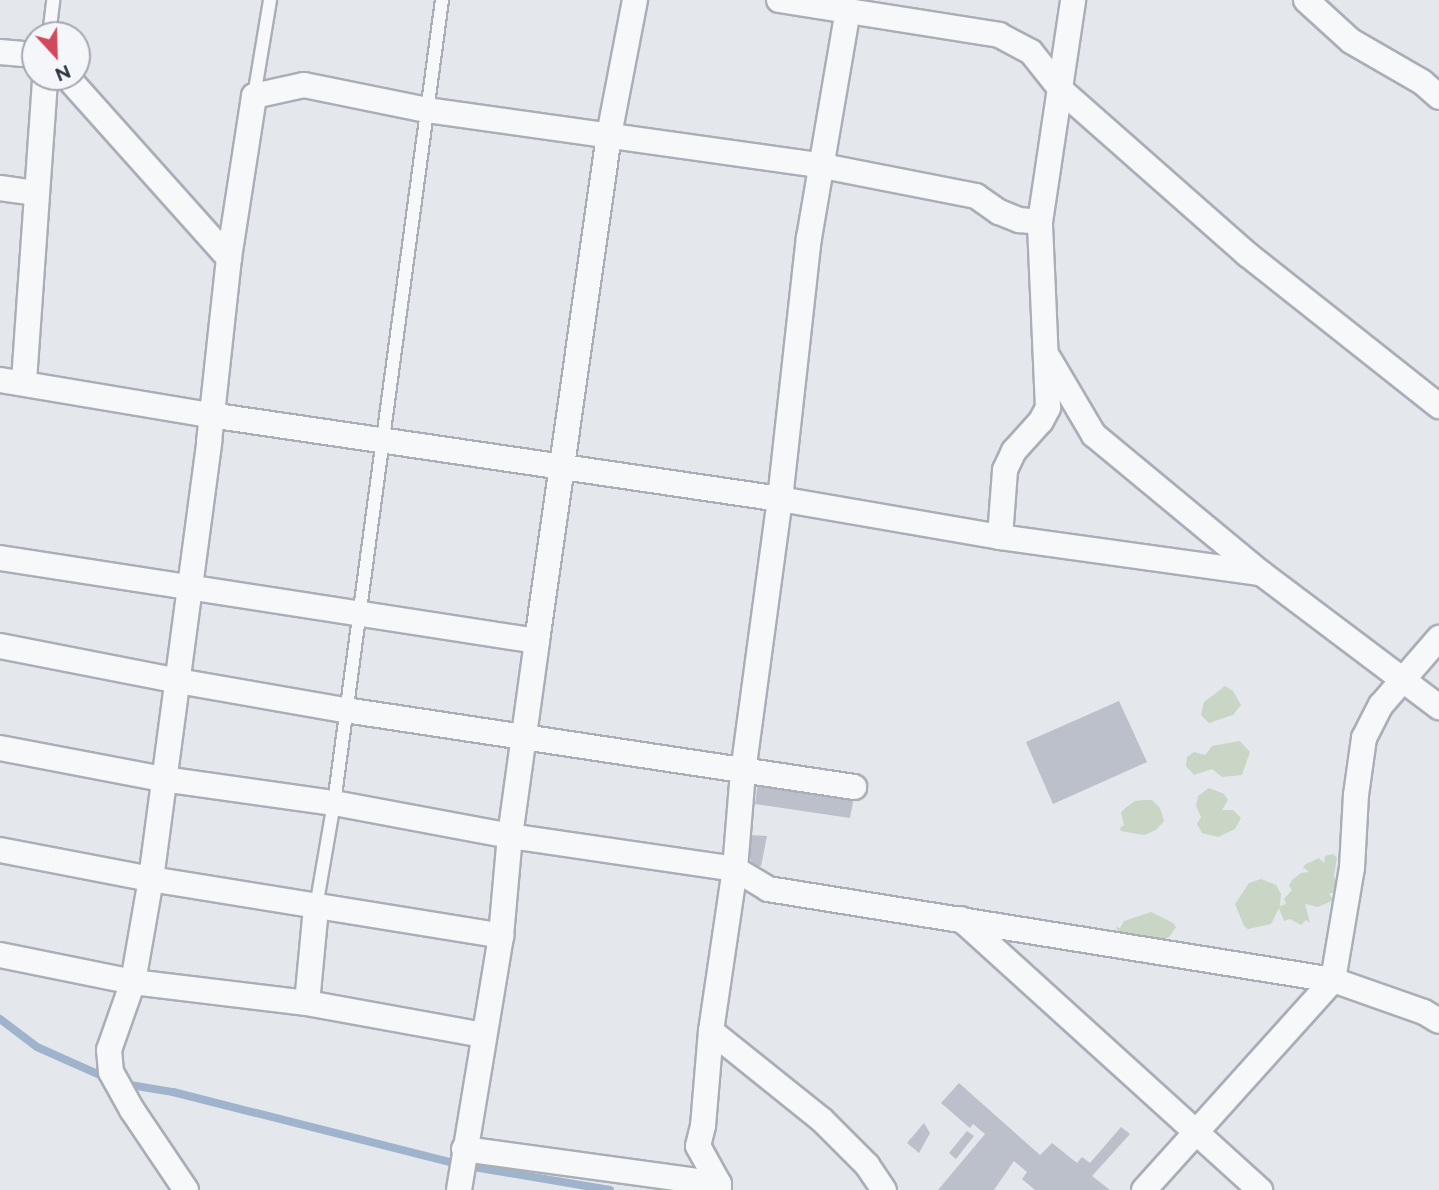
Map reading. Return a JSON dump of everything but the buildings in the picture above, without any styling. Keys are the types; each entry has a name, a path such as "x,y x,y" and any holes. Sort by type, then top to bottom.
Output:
{"street":[{"path":"459,1190 501,936 510,836 526,738 537,640 609,135 635,0"},
{"path":"779,0 999,35 1031,52 1062,91 1247,254 1439,406"},
{"path":"1000,537 1005,470 1014,451 1041,421 1048,408 1040,222 1062,91 1073,0"},
{"path":"1306,0 1351,41 1422,82 1439,97"},
{"path":"719,1187 698,1146 703,1126 711,1031 735,869 743,772 779,499 809,238 848,11"},
{"path":"0,52 21,54"},
{"path":"186,1190 132,1110 111,1072 109,1050 134,982 151,879 178,681 187,587 229,258 254,96 304,86 427,110 823,166 976,196 1009,216 1040,222"},
{"path":"45,91 35,193 6,382 779,499 1000,537 1261,573"},
{"path":"80,91 229,258"},
{"path":"0,188 35,193"},
{"path":"1046,355 1094,435 1261,573 1439,707"},
{"path":"0,558 359,615 537,640"},
{"path":"1144,1190 1333,980 1352,868 1356,794 1364,738 1381,705 1439,638"},
{"path":"0,646 345,710 854,787"},
{"path":"0,748 163,779 334,803 510,836 735,869 768,889 1333,980 1424,1012 1439,1021"},
{"path":"0,850 151,879 501,936"},
{"path":"307,1003 316,907"},
{"path":"961,919 1195,1135 1260,1190"},
{"path":"0,956 134,982 307,1003 483,1035"},
{"path":"711,1031 822,1120 867,1165 884,1190"},
{"path":"464,1149 719,1187"}],"lane":[{"path":"51,21 53,0"},
{"path":"254,96 270,0"},
{"path":"316,907 334,803 442,0"}],"green space":[{"path":"1225,686 1233,691 1241,705 1233,715 1209,723 1201,715 1204,702"},
{"path":"1240,741 1250,752 1242,775 1222,777 1212,769 1194,775 1186,766 1187,757 1194,752 1205,755 1212,746"},
{"path":"1209,788 1224,794 1228,800 1222,810 1233,810 1241,818 1235,829 1218,837 1202,833 1197,824 1201,817 1196,806 1198,796"},
{"path":"1152,800 1160,808 1164,821 1156,830 1144,835 1121,831 1120,828 1124,825 1121,813 1124,809 1135,801"},
{"path":"1333,854 1337,858 1334,875 1336,884 1335,892 1329,894 1334,900 1318,907 1305,904 1310,923 1306,920 1301,925 1290,919 1284,921 1279,908 1271,924 1248,929 1244,926 1235,904 1249,883 1261,879 1276,885 1281,894 1280,906 1286,904 1284,899 1292,890 1289,886 1292,880 1301,873 1309,872 1303,867 1319,858 1324,863 1325,856"},
{"path":"1151,912 1176,927 1169,937 1162,941 1119,937 1116,927 1120,928 1124,921"}],"waterway":[{"path":"0,1019 37,1047 109,1079"},
{"path":"124,1084 173,1092 462,1165 610,1190"}]}
